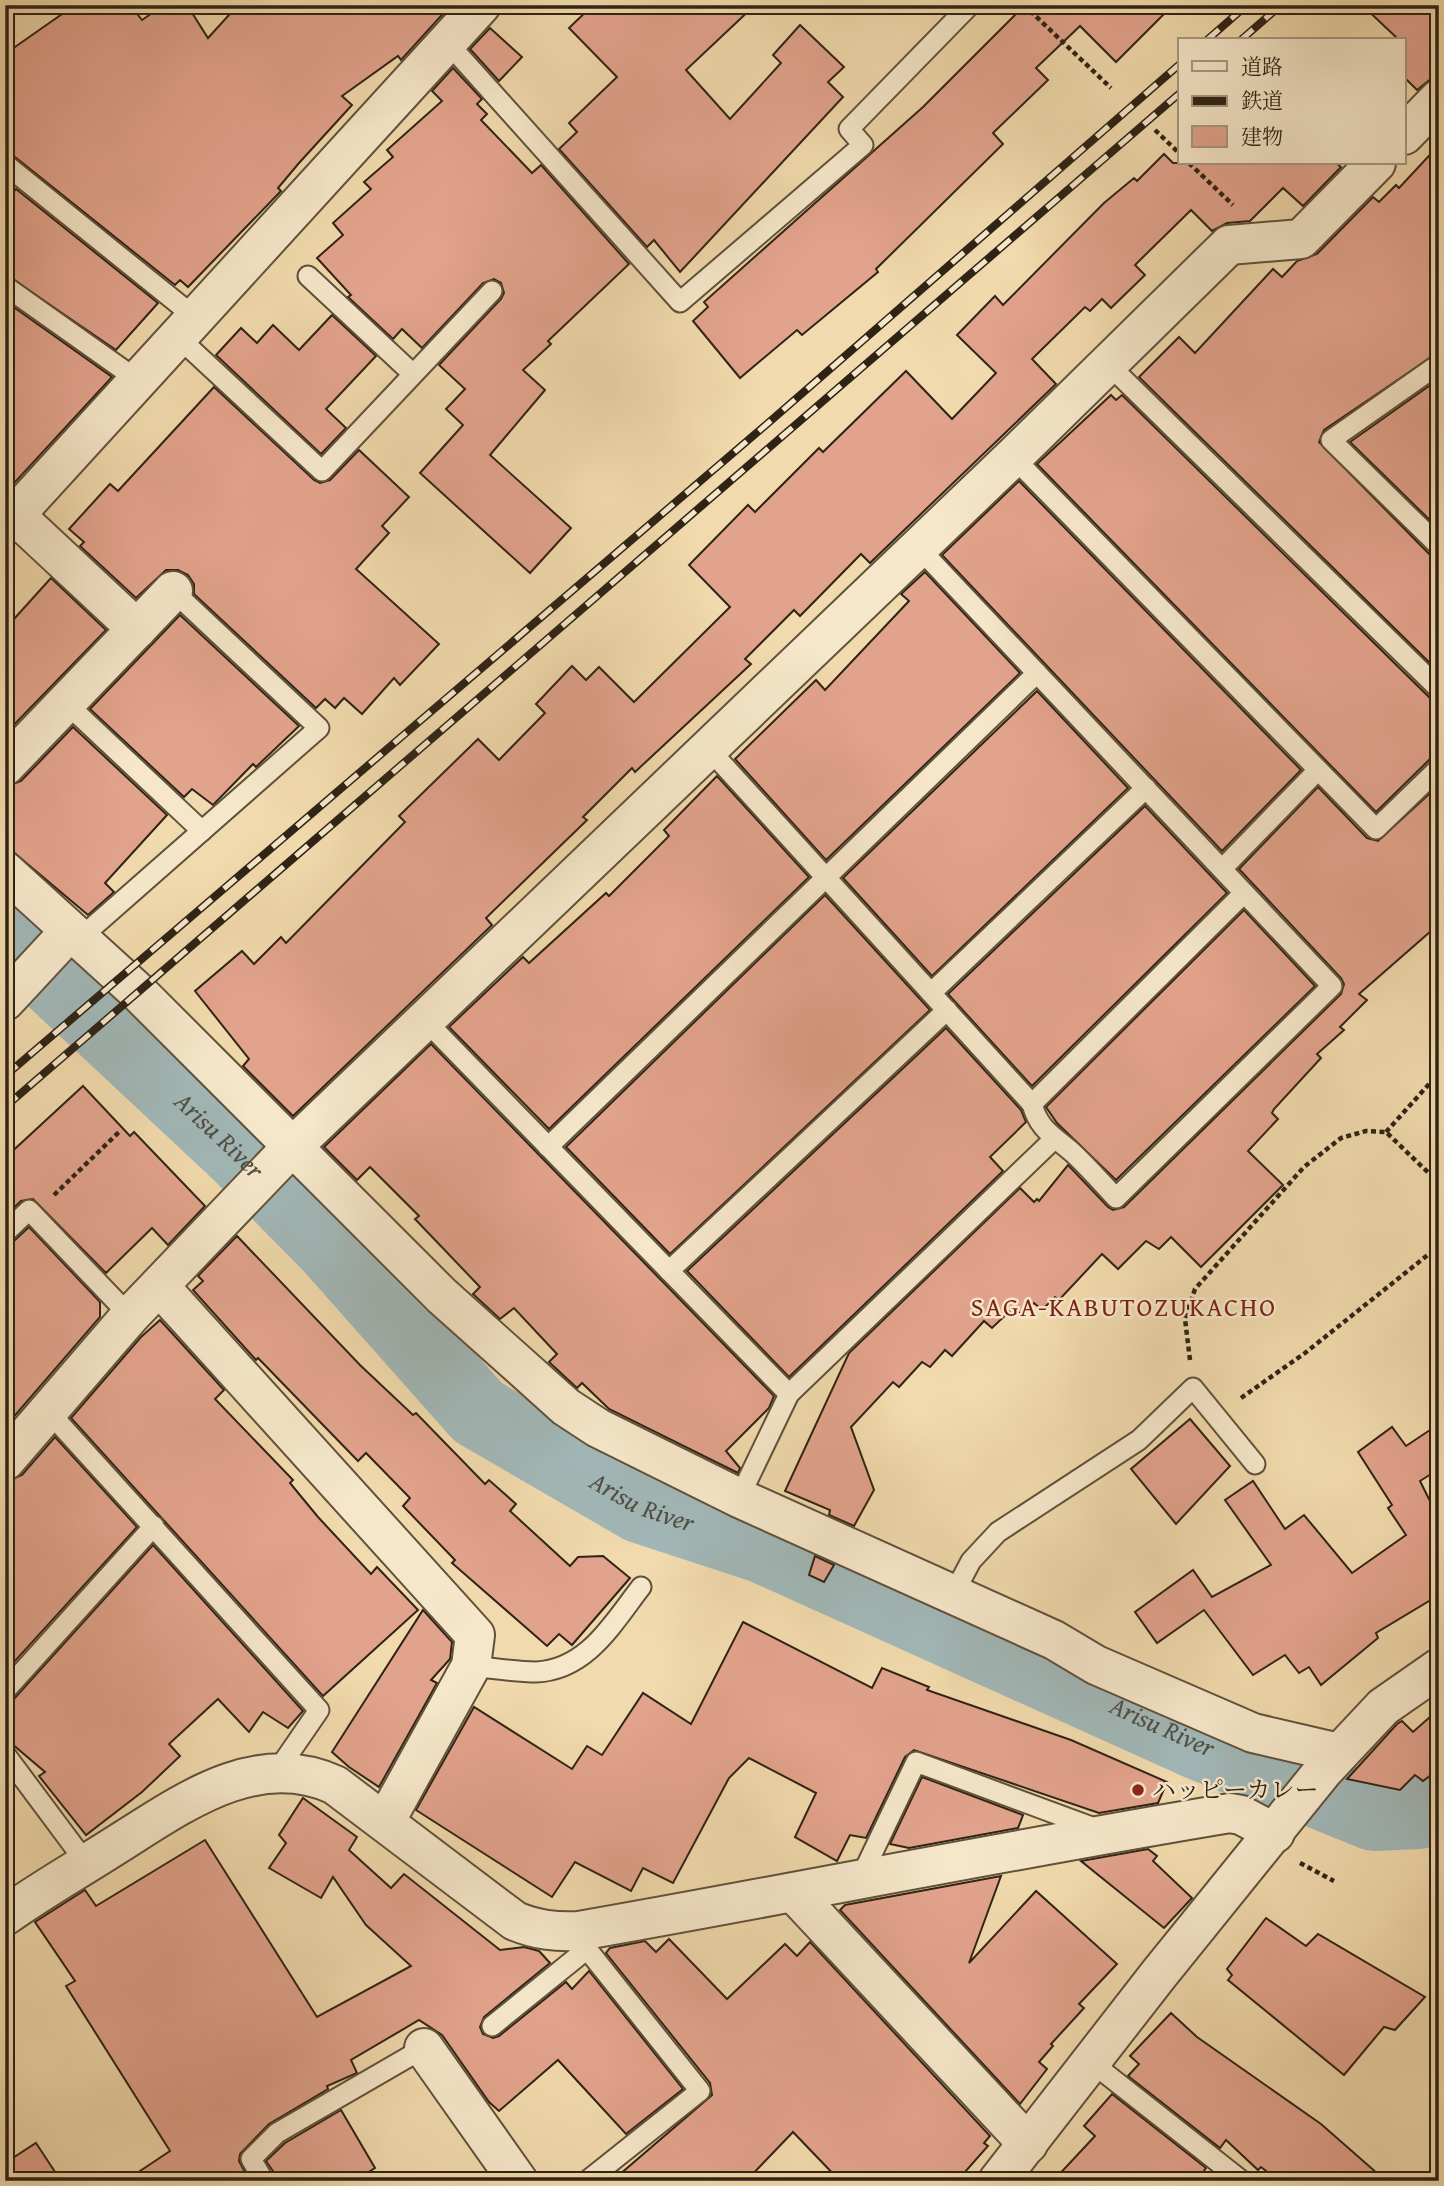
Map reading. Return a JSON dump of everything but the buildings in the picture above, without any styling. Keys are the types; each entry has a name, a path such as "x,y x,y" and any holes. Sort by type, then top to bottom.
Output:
{"street":[{"path":"137,629 12,510 139,381 481,5"},
{"path":"1406,133 1439,99"},
{"path":"5,1461 130,1316 160,1288 290,1150 707,747 1013,457 1229,245 1301,239 1375,164"},
{"path":"5,766 173,591"},
{"path":"5,871 69,938 139,993 290,1150 442,1296 566,1407 598,1427 739,1498 1054,1640 1096,1665 1253,1733 1331,1762"},
{"path":"14,993 69,938"},
{"path":"160,1288 475,1634 471,1667 386,1821"},
{"path":"999,2181 1331,1762 1383,1707 1439,1668"},
{"path":"5,1916 204,1791 243,1778 275,1774 323,1780 351,1795 515,1921 533,1929 583,1940 795,1894 1108,1833 1230,1813 1281,1824"},
{"path":"795,1894 1028,2144"},
{"path":"424,2048 517,2181"}],"lane":[{"path":"447,43 680,302 863,145 849,129 970,5"},
{"path":"5,164 187,327 322,471 492,291"},
{"path":"308,276 413,374"},
{"path":"5,286 139,381"},
{"path":"1108,364 1439,689"},
{"path":"1439,365 1331,440 1439,546"},
{"path":"1013,457 1376,829 1439,768"},
{"path":"707,747 1032,1104 1037,1122 1054,1140 1072,1152 1116,1198 1332,986 918,548"},
{"path":"69,938 202,831 319,728 173,591"},
{"path":"548,1147 1037,673"},
{"path":"66,703 202,831"},
{"path":"1222,869 1318,770"},
{"path":"931,993 1146,788"},
{"path":"1032,1104 1244,893"},
{"path":"669,1271 947,1010"},
{"path":"425,1020 789,1394"},
{"path":"739,1498 789,1394 1054,1140"},
{"path":"5,1233 29,1210 130,1316"},
{"path":"953,1595 971,1561 998,1532 1139,1440 1193,1388 1255,1464"},
{"path":"48,1411 155,1526 318,1710 275,1774"},
{"path":"5,1691 155,1526"},
{"path":"471,1667 537,1672 571,1665 597,1643 641,1587"},
{"path":"5,1754 86,1864"},
{"path":"859,1881 916,1762 1108,1833"},
{"path":"492,2026 583,1940 700,2091 587,2181"},
{"path":"264,2181 251,2159 277,2133 424,2048"},
{"path":"1091,2062 1242,2181"}],"path":[{"path":"1024,5 1111,88"},
{"path":"1155,130 1178,152"},
{"path":"1190,164 1240,212 1255,242"},
{"path":"1386,1132 1439,1073"},
{"path":"33,1216 120,1131"},
{"path":"1193,1388 1185,1319 1195,1289 1304,1167 1341,1138 1367,1131 1386,1132 1439,1183"},
{"path":"1214,1416 1305,1353 1439,1246"}],"waterway":[{"name":"Arisu River","path":"5,934 238,1152 330,1245 478,1412 640,1506 762,1546 1199,1743 1374,1814 1418,1812 1439,1807"}],"railway":[{"path":"1209,38 1247,5"},
{"path":"1243,38 1281,5"},
{"path":"5,1076 767,424 1178,66"},
{"path":"5,1107 1178,95"}],"place":[{"name":"ハッピーカレー","path":"1138,1790"}],"district":[{"name":"SAGA-KABUTOZUKACHO","path":"1124,1307"}]}
